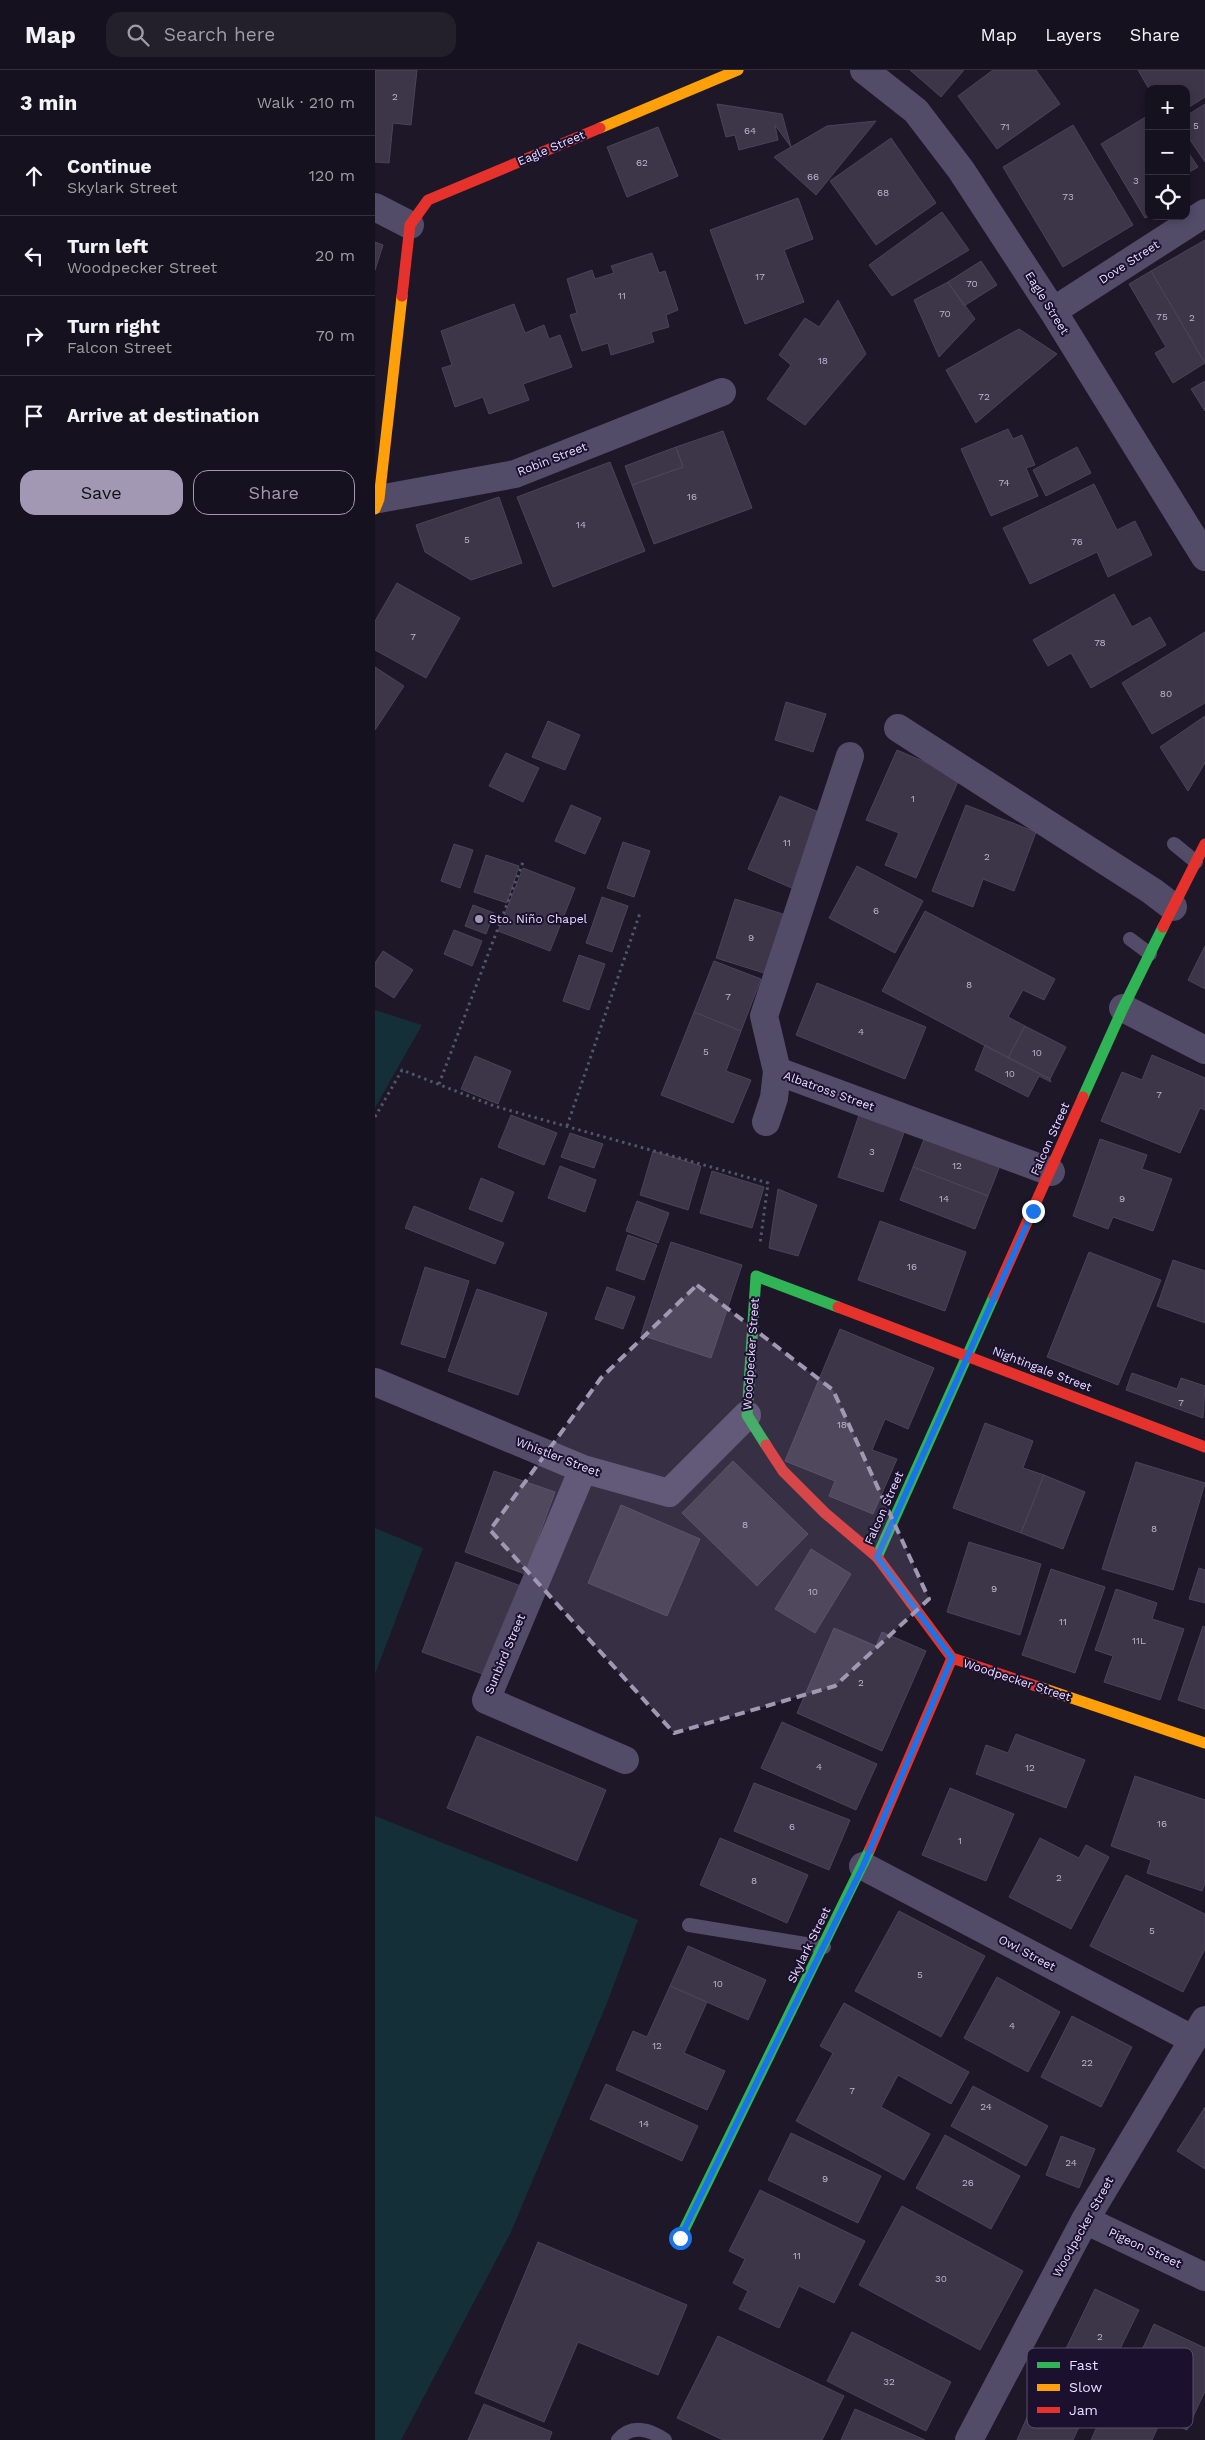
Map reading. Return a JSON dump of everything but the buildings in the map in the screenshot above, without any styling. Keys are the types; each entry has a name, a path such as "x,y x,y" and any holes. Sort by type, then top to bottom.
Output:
{"street":[{"name":"Eagle Street","path":"410,225 428,200 739,70"},
{"name":"Eagle Street","path":"865,70 916,111 961,170 1053,311 1205,557"},
{"path":"375,207 410,225 376,502"},
{"name":"Dove Street","path":"1053,311 1205,214"},
{"name":"Robin Street","path":"376,502 515,474 721,392"},
{"path":"898,728 1152,891 1173,907"},
{"name":"Albatross Street","path":"850,756 764,1016 777,1072 1051,1172"},
{"name":"Falcon Street","path":"877,1557 1123,1008 1205,844"},
{"path":"1123,1008 1205,1050"},
{"path":"766,1122 774,1098 777,1072"},
{"name":"Nightingale Street","path":"756,1276 1205,1447"},
{"name":"Woodpecker Street","path":"756,1276 747,1415 783,1471 825,1513 877,1557 952,1658 1205,1742"},
{"name":"Whistler Street","path":"375,1382 583,1469 669,1494 747,1415"},
{"name":"Sunbird Street","path":"583,1469 486,1700 625,1760"},
{"name":"Skylark Street","path":"680,2238 863,1866 952,1658"},
{"name":"Owl Street","path":"863,1866 1198,2029"},
{"name":"Woodpecker Street","path":"969,2440 1085,2220 1198,2029"},
{"name":"Pigeon Street","path":"1085,2220 1205,2276"}],"lane":[{"path":"1174,844 1196,862"},
{"path":"1130,939 1149,954"},
{"path":"689,1925 824,1947"},
{"path":"618,2440 631,2431 642,2430 654,2432 665,2440"}],"path":[{"path":"439,1084 523,862"},
{"path":"567,1126 640,913"},
{"path":"375,1116 402,1070 493,1106 768,1183 756,1276"}],"highlighted area":[{"path":"697,1285 833,1390 929,1599 835,1686 674,1733 490,1530 601,1378"}],"shaded area":[{"path":"375,1010 422,1025 375,1108"},
{"path":"375,1528 423,1548 375,1674"},
{"path":"375,1816 638,1920 607,2003 511,2232 401,2440 375,2440"}],"traffic: fast":[{"path":"1083,1097 1123,1008 1163,927"},
{"path":"766,1445 747,1415 756,1276 838,1307"},
{"path":"877,1557 994,1296"},
{"path":"680,2238 870,1849"}],"traffic: slow":[{"path":"600,128 738,70"},
{"path":"375,509 379,499 402,296"},
{"path":"1042,1688 1205,1743"}],"traffic: jam":[{"path":"402,296 410,225 428,200 600,128"},
{"path":"1163,927 1205,844"},
{"path":"994,1296 1083,1097"},
{"path":"838,1307 1205,1447"},
{"path":"766,1445 783,1471 825,1513 877,1557 952,1658 1042,1688"},
{"path":"870,1849 952,1658"}],"place":[{"name":"Sto. Niño Chapel","path":"479,919"}],"route":[{"path":"680,2238 863,1866 952,1658 877,1557 1033,1211"}]}
